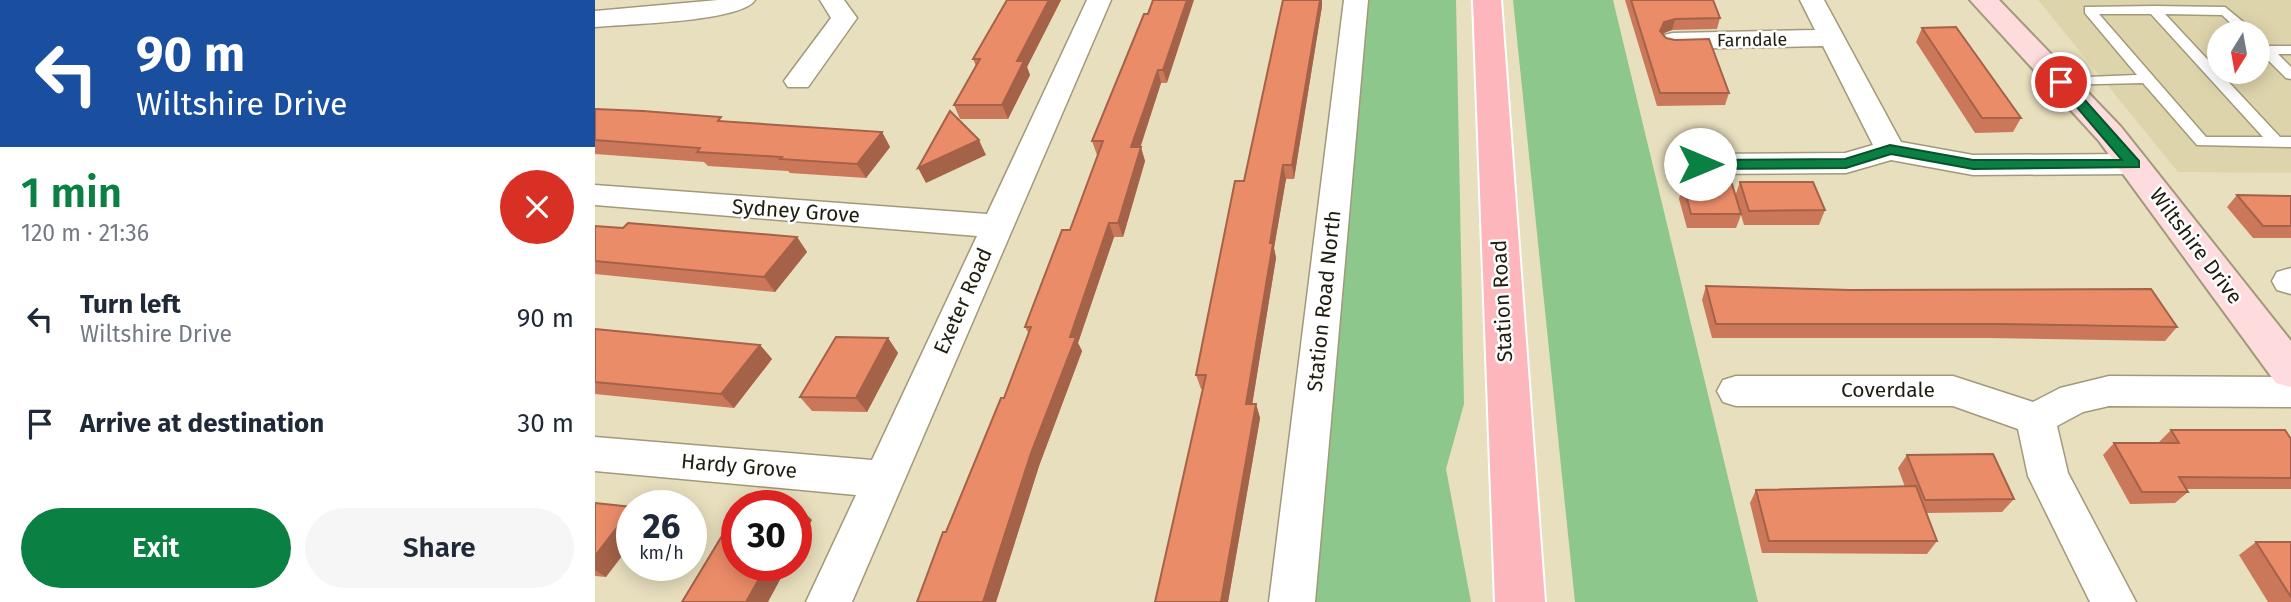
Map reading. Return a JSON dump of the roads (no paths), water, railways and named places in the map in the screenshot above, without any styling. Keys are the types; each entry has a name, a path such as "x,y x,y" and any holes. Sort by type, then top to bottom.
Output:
{"main road":[{"name":"Station Road","path":"1487,0 1520,602"}],"street":[{"path":"595,19 716,9 743,0"},
{"path":"798,81 844,18 832,0"},
{"name":"Exeter Road","path":"829,602 1099,0"},
{"name":"Station Road North","path":"1292,602 1356,0"},
{"path":"1812,0 1890,150"},
{"name":"Wiltshire Drive","path":"1984,0 2134,164 2291,371"},
{"name":"Farndale","path":"1673,41 1831,38"},
{"path":"1700,164 1846,163 1890,150 1973,164 2134,164"},
{"name":"Sydney Grove","path":"595,195 996,226"},
{"name":"Coverdale","path":"1736,391 1953,391 2036,419"},
{"path":"2113,602 2048,476 2036,419 2074,399 2109,391 2291,392"},
{"name":"Hardy Grove","path":"595,454 882,479"}],"lane":[{"path":"2235,21 2225,11 2089,10 2202,142 2284,142"},
{"path":"2154,10 2284,142"},
{"path":"2270,47 2291,50"},
{"path":"2270,54 2291,75"},
{"path":"2061,82 2147,79"}]}
